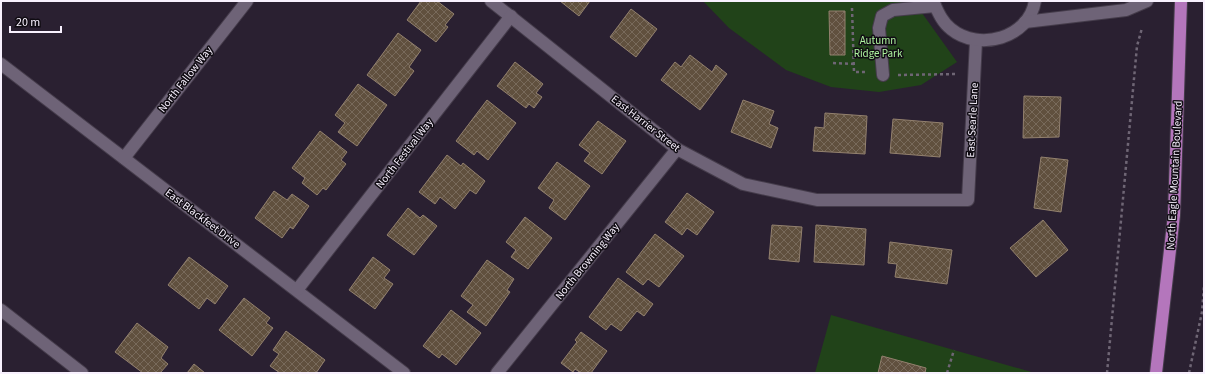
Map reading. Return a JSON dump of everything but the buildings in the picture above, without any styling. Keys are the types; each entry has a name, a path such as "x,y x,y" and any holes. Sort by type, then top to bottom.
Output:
{"main road":[{"name":"North Eagle Mountain Boulevard","path":"1156,373 1174,215 1181,1"}],"street":[{"name":"North Fallow Way","path":"124,158 247,1"},
{"name":"East Harrier Street","path":"491,1 677,149 743,184 817,200 968,200"},
{"path":"883,75 879,28 882,16 893,10 934,3 940,16 951,29 976,41 990,41 1003,38 1016,32 1026,22 1035,1"},
{"path":"1026,22 1126,10 1147,1"},
{"name":"North Festival Way","path":"297,290 511,16"},
{"name":"East Searle Lane","path":"968,200 976,41"},
{"name":"East Blackfeet Drive","path":"1,64 404,373"},
{"name":"North Browning Way","path":"497,373 677,149"},
{"path":"1,310 82,373"}],"path":[{"path":"1107,373 1137,46 1142,28"},
{"path":"833,63 854,64"},
{"path":"1189,373 1202,312 1204,286"},
{"path":"947,373 954,350"}],"green space":[{"name":"Autumn Ridge Park","path":"703,1 920,1 922,13 957,62 921,85 879,92 831,87 786,70 729,28"},
{"path":"831,315 1035,373 815,373"}]}
